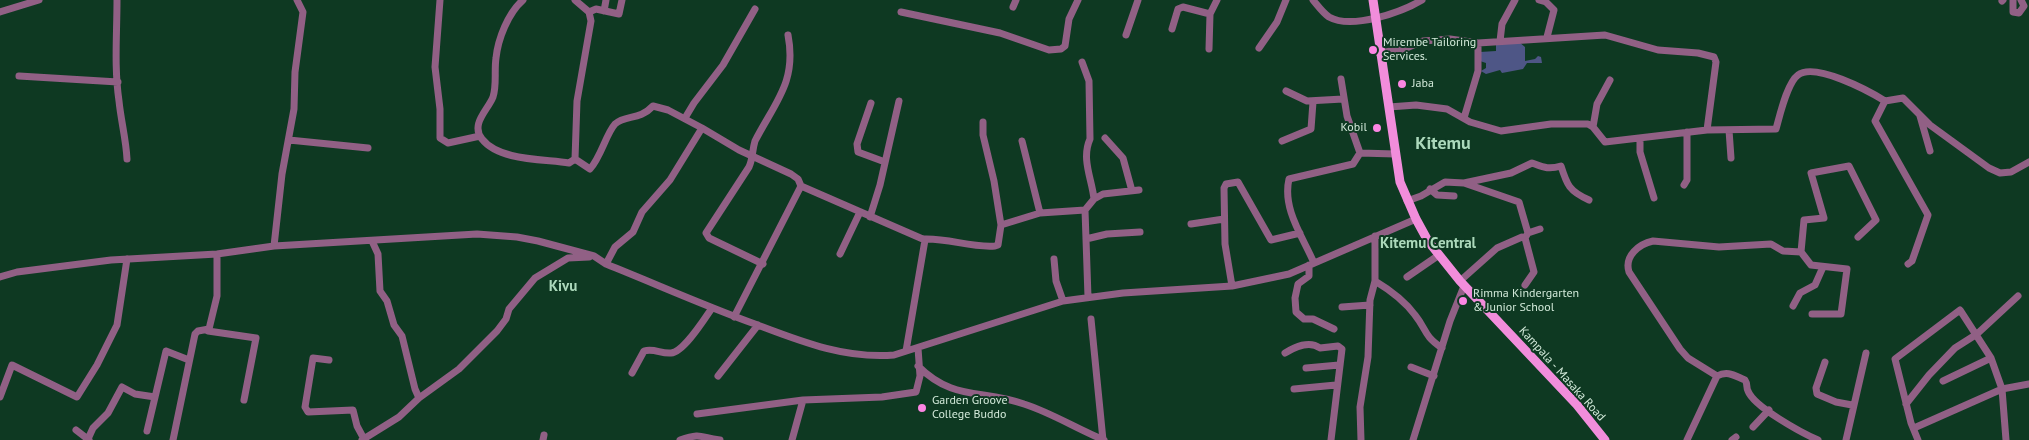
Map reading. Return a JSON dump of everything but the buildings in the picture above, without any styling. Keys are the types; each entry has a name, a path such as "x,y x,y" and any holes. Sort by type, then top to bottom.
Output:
{"main road":[{"name":"Kampala - Masaka Road","path":"1372,0 1400,182 1416,219 1439,255 1462,283 1577,406 1605,440"}],"street":[{"path":"117,0 116,31 119,101 126,135 127,158"},
{"path":"274,246 278,202 289,140 303,12 297,0"},
{"path":"440,0 435,67 440,109 440,138 448,142 480,136"},
{"path":"523,0 511,16 498,46 494,89 492,99 479,122 480,136 488,144 520,159 569,163 575,159"},
{"path":"575,0 590,12"},
{"path":"604,11 606,0"},
{"path":"590,12 596,9 619,14 622,0"},
{"path":"901,12 1000,33 1049,50 1061,49 1065,46 1069,19 1078,0"},
{"path":"1126,35 1138,0"},
{"path":"1209,49 1210,14 1217,0"},
{"path":"1259,48 1277,22 1286,0"},
{"path":"1313,0 1328,16 1339,21 1375,19 1406,9 1422,0"},
{"path":"1500,40 1502,24 1515,0"},
{"path":"1539,0 1546,2 1554,10 1547,37"},
{"path":"2012,0 2013,12 2019,13 2024,6 2021,0"},
{"path":"0,12 35,1"},
{"path":"1172,29 1178,9 1184,7 1210,14"},
{"path":"685,118 723,65 755,9"},
{"path":"575,159 577,101 590,32 590,12"},
{"path":"762,264 709,238 706,233 753,157 752,149 755,142 781,95 790,68 792,54 788,35"},
{"path":"1379,53 1404,50 1423,41 1450,39 1478,43 1547,37 1605,35 1658,50 1698,53 1714,57 1716,62 1707,130"},
{"path":"1464,118 1478,71 1478,43"},
{"path":"1082,62 1089,81 1090,139 1086,147 1086,163 1094,199"},
{"path":"1389,107 1416,105 1447,109 1482,126 1501,131 1551,124 1588,124 1593,126 1605,142 1707,130 1776,128 1791,84 1798,75 1807,71 1831,76 1863,88 1885,101 1903,98 1920,116 1989,168 2000,173 2011,172 2029,162"},
{"path":"19,76 118,82"},
{"path":"1341,79 1352,133 1360,153"},
{"path":"1593,126 1597,104 1610,80"},
{"path":"1286,91 1313,102 1344,99"},
{"path":"870,217 886,162 898,101"},
{"path":"1885,101 1875,121 1928,215 1912,261 1908,264"},
{"path":"872,102 857,144 858,152 886,162"},
{"path":"1282,142 1312,129 1313,102"},
{"path":"575,159 590,169 606,144 614,126 622,119 640,117 649,112 653,106 685,118 753,157 791,174 798,179 801,186 870,217 924,239 940,239 973,246 995,246 998,245 1000,225 994,181 983,136 983,122"},
{"path":"1920,116 1930,151"},
{"path":"606,264 615,247 633,232 642,212 670,180 702,128"},
{"path":"1729,130 1731,158"},
{"path":"1684,185 1687,180 1687,132"},
{"path":"1000,225 1040,213 1084,210 1098,195 1135,190 1124,158 1105,138"},
{"path":"1640,138 1640,152 1654,198"},
{"path":"289,140 368,148"},
{"path":"1022,141 1040,213"},
{"path":"1360,153 1395,154"},
{"path":"1334,330 1313,319 1304,319 1296,312 1295,298 1298,284 1309,276 1312,264 1292,217 1289,204 1289,179 1353,164 1360,153"},
{"path":"1407,201 1421,196 1444,182 1464,183 1511,173 1532,162 1542,168 1552,169 1561,166 1567,185 1575,193 1589,200"},
{"path":"1812,314 1841,314 1844,306 1848,271 1847,269 1823,267 1808,263 1801,252 1804,220 1824,218 1811,173 1849,166 1876,220 1858,238"},
{"path":"1232,286 1225,244 1224,186 1238,182 1270,240 1300,233"},
{"path":"1464,183 1519,202 1534,272 1525,285"},
{"path":"734,317 801,186"},
{"path":"1430,189 1437,195 1454,196"},
{"path":"1084,210 1088,297"},
{"path":"840,254 860,212"},
{"path":"1191,224 1224,219"},
{"path":"0,277 17,272 127,260 217,254 274,246 477,234 493,235 538,241 594,256 606,264 734,317 801,342 841,353 876,357 894,355 918,348 1063,301 1088,297 1232,286 1289,274 1416,219"},
{"path":"1413,440 1462,283 1497,248 1540,229"},
{"path":"1086,239 1107,234 1140,232"},
{"path":"1360,440 1360,407 1368,357 1370,305 1375,281 1375,236"},
{"path":"906,351 924,261 926,243 924,239"},
{"path":"372,241 378,254 380,291 387,301 394,325 402,336 419,398"},
{"path":"1717,376 1688,358 1680,348 1629,272 1627,265 1629,258 1645,243 1653,241 1719,247 1771,244 1783,251 1801,252"},
{"path":"208,330 216,296 217,254"},
{"path":"1407,278 1439,255"},
{"path":"329,360 313,358 305,407 308,412 353,410 363,439 399,417 419,398 460,370 497,332 506,319 509,309 535,278 568,258 594,256"},
{"path":"1054,259 1056,281 1063,301"},
{"path":"0,398 12,365 77,397 97,365 117,325 127,260"},
{"path":"1793,306 1800,293 1815,285 1823,267"},
{"path":"1375,281 1400,298 1414,314 1424,333 1442,348"},
{"path":"1906,404 1929,375 1956,348 1977,334 2018,296"},
{"path":"1342,307 1370,305"},
{"path":"632,373 644,352 656,350 670,354 678,350 690,338 712,308"},
{"path":"1918,440 1906,404 1895,359 1960,310 1991,358 2002,389 2006,440"},
{"path":"1091,319 1104,440"},
{"path":"718,376 758,325"},
{"path":"173,440 196,333 208,330 256,338 244,400"},
{"path":"1285,353 1302,345 1320,348 1338,346 1342,349 1336,385 1331,440"},
{"path":"697,414 804,400 913,394 918,388 918,348"},
{"path":"147,431 166,351 189,360"},
{"path":"1846,440 1852,405 1866,353"},
{"path":"1943,381 1991,358"},
{"path":"1825,362 1816,388 1817,394 1836,402 1852,405"},
{"path":"1306,368 1339,365"},
{"path":"918,366 929,377 948,389 1022,403 1104,440"},
{"path":"1411,367 1434,376"},
{"path":"1687,440 1717,376 1724,372 1745,380 1750,394 1769,410 1799,432 1818,440"},
{"path":"1914,428 2002,389 2029,384"},
{"path":"1294,389 1336,385"},
{"path":"76,430 89,440 93,428 108,413 122,387 135,394 155,397"},
{"path":"792,440 804,400"},
{"path":"1752,427 1769,410"},
{"path":"680,440 695,435 707,435 713,439 720,440"}],"shaded area":[{"path":"1496,42 1519,42 1525,47 1525,61 1535,59 1538,56 1541,57 1542,63 1527,63 1523,69 1502,73 1500,70 1486,74 1481,71 1486,68 1486,63 1480,61 1480,52 1496,51"}],"place":[{"name":"Mirembe Tailoring Services.","path":"1373,50"},
{"name":"Jaba","path":"1402,84"},
{"name":"Kobil","path":"1377,128"},
{"name":"Rimma Kindergarten & Junior School","path":"1463,301"},
{"name":"Garden Groove College Buddo","path":"922,408"}],"district":[{"name":"Kitemu","path":"1443,144"},
{"name":"Kitemu Central","path":"1428,244"},
{"name":"Kivu","path":"563,287"}]}
